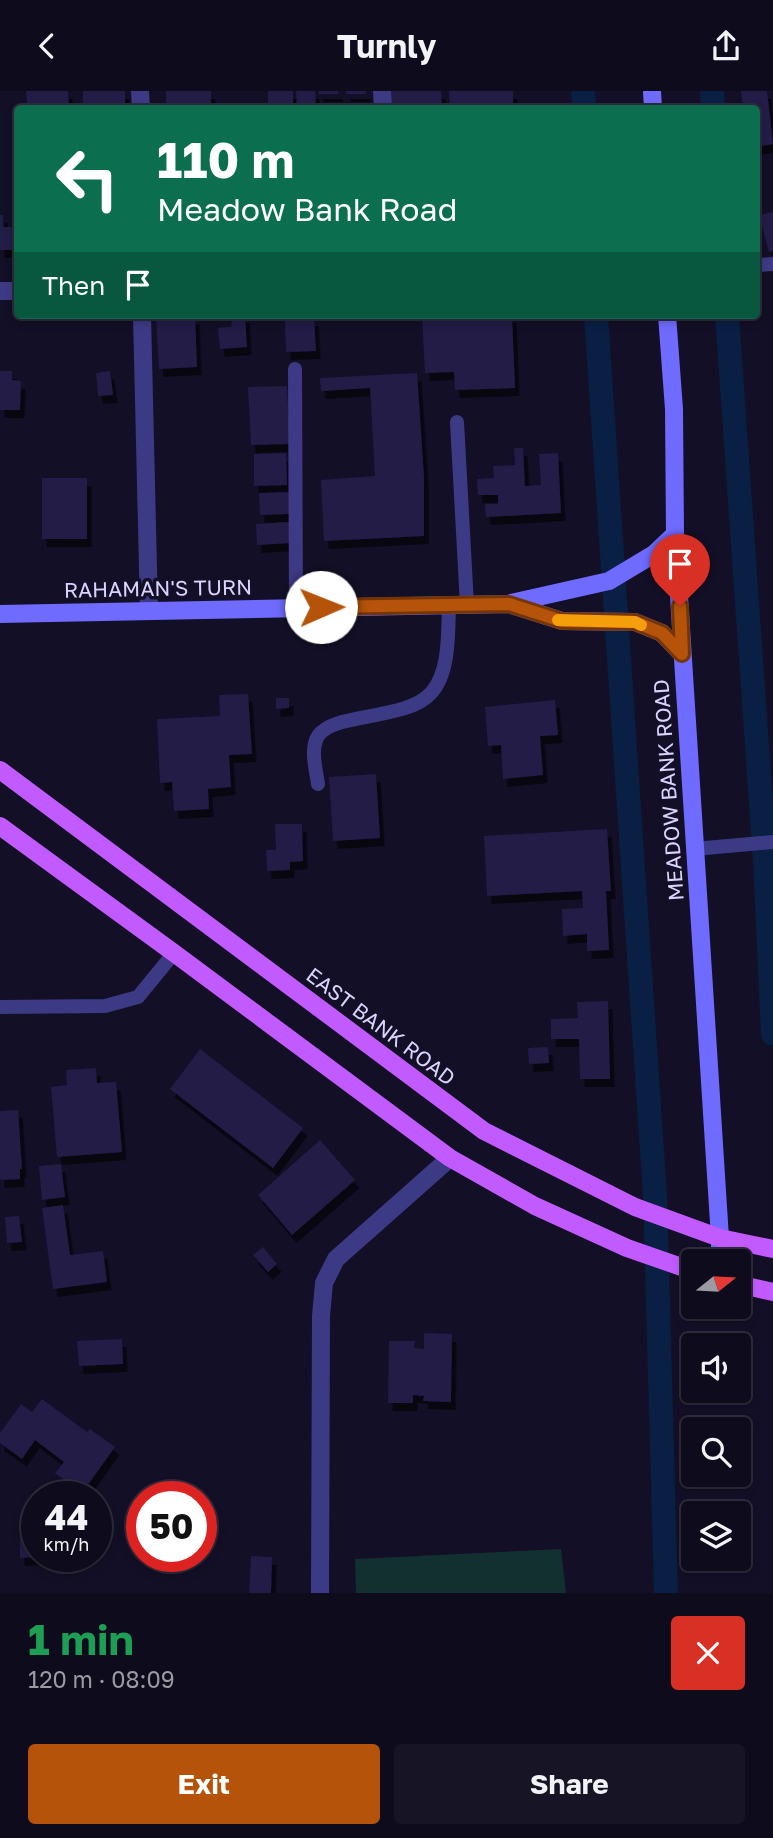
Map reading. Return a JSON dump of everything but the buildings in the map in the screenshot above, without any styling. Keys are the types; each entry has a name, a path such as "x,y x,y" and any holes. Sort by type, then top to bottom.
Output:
{"main road":[{"name":"MEADOW BANK ROAD","path":"667,319 674,409 675,534 720,1249"},
{"path":"509,604 609,581 654,554 675,534"},
{"name":"RAHAMAN'S TURN","path":"0,614 509,604 562,621 635,622 662,633 682,654"},
{"name":"EAST BANK ROAD","path":"0,770 484,1131 635,1207 720,1238 773,1249"},
{"path":"0,826 450,1158 536,1206 627,1248 681,1267"},
{"path":"751,1287 773,1292"}],"street":[{"path":"142,319 149,611"},
{"path":"320,1593 321,1316 324,1283 336,1259 450,1158"}],"lane":[{"path":"295,369 296,608"},
{"path":"318,784 314,758 317,737 328,727 418,704 432,693 441,678 458,605 457,422"},
{"path":"694,849 773,842"},
{"path":"0,1007 105,1006 138,997 174,953"}],"green space":[{"path":"561,1549 566,1593 356,1593 355,1559"}],"waterway":[{"path":"583,91 584,105"},
{"path":"712,91 713,105"},
{"path":"596,319 655,1196 666,1593"},
{"path":"727,319 765,861 773,1034"}],"slow traffic":[{"path":"558,620 635,622 641,625"}],"route":[{"path":"321,607 509,604 562,621 635,622 662,633 682,654 680,606"}]}
